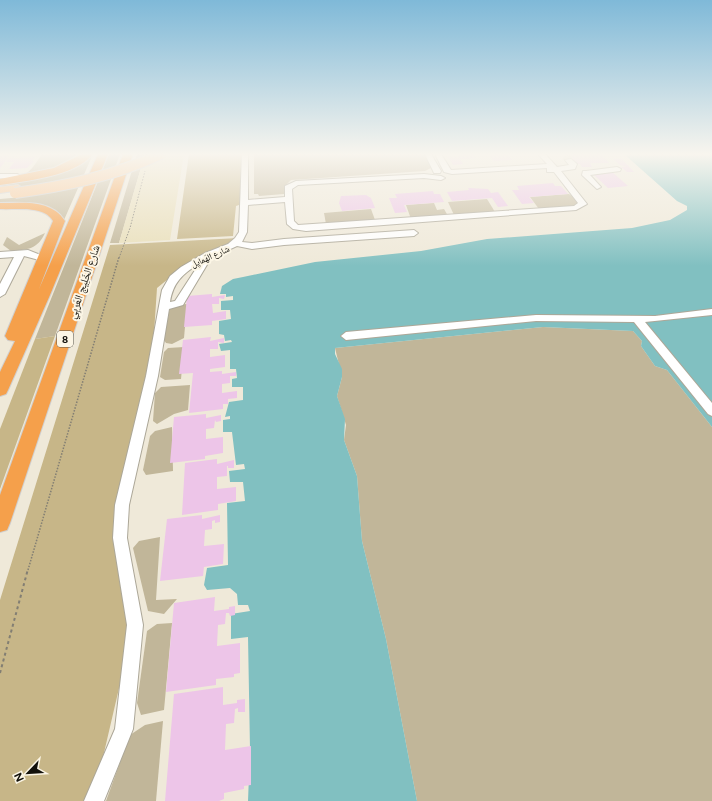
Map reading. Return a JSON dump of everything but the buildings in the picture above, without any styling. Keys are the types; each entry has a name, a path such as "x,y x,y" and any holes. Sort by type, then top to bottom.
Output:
{"highway":[{"path":"0,390 43,295 87,191"},
{"name":"شارع الخَلِيج العَربِي","path":"0,523 115,191"},
{"path":"0,206 39,208 55,215 59,221 58,227 46,252 0,370"}],"main road":[{"path":"0,195 15,191"}],"street":[{"name":"شارع الهَمايِل","path":"94,801 124,729 135,625 120,538 122,505 152,376 167,290 173,278 190,264 236,243 241,239 243,232 244,191"},
{"path":"288,191 290,222 296,227 306,228 581,207 583,203 574,191"},
{"path":"244,202 288,199"},
{"path":"236,243 252,246 284,242 414,233"},
{"path":"0,255 46,252"},
{"path":"0,294 24,254"},
{"path":"164,306 177,304 181,301 190,285 206,263 208,255"},
{"path":"346,336 536,318 637,319 712,312"},
{"path":"637,319 712,411"}],"path":[{"path":"0,673 45,506 120,253 130,228 140,191"}],"shaded area":[{"path":"24,191 77,191 64,220 55,210 45,207 0,205 0,199 23,197"},
{"path":"94,191 107,191 55,336 35,339"},
{"path":"126,191 134,191 119,243 110,243"},
{"path":"184,191 242,191 242,204 236,206 233,236 177,239"},
{"path":"254,191 285,191 284,194 259,196 258,194 254,194"},
{"path":"569,194 580,202 579,206 539,209 530,197"},
{"path":"487,199 495,212 454,215 448,202"},
{"path":"434,203 437,210 444,209 448,216 411,219 406,205"},
{"path":"371,209 375,220 326,224 324,213"},
{"path":"45,233 39,242 31,248 11,251 3,245 7,237 19,245"},
{"path":"238,238 210,253 193,269 173,275 157,288 154,333 116,517 130,641 103,757 84,801 0,801 0,600 110,245"},
{"path":"187,304 184,338 172,344 166,343 164,340 170,307 173,305"},
{"path":"543,327 633,331 642,341 641,346 655,366 667,370 712,427 712,801 417,801 386,639 362,541 357,476 344,440 346,425 337,396 342,377 335,348"},
{"path":"55,336 0,489 0,429 35,339"},
{"path":"184,347 181,379 165,380 160,377 164,352 168,348"},
{"path":"190,385 188,410 174,414 157,424 153,421 155,393 161,387"},
{"path":"172,427 173,471 146,475 143,470 150,436 155,431"},
{"path":"160,537 156,600 177,599 164,614 148,611 133,548 139,541"},
{"path":"172,623 164,710 141,715 137,703 147,631 157,624"},
{"path":"163,721 156,801 106,801 130,735 145,725"}],"sand":[{"path":"134,191 178,191 170,240 119,243"}],"water":[{"path":"666,191 712,191 712,427 667,370 655,366 641,346 642,341 633,331 543,327 335,348 335,354 342,369 342,377 337,396 345,419 344,440 357,476 362,541 386,639 417,801 248,801 250,749 248,637 231,639 231,614 250,611 248,605 238,605 237,594 230,588 207,590 204,585 207,568 228,565 227,503 245,501 243,482 230,482 229,471 245,469 244,464 236,465 232,432 223,432 223,420 230,419 230,416 225,417 229,402 243,400 243,387 232,387 232,379 237,378 236,369 230,369 230,350 221,351 219,344 232,342 231,340 225,341 224,335 219,334 219,321 231,319 230,310 221,310 221,301 233,300 233,296 226,297 226,294 220,294 222,286 233,279 315,262 421,251 487,239 632,228 670,220 687,210 687,206 677,201"}]}
